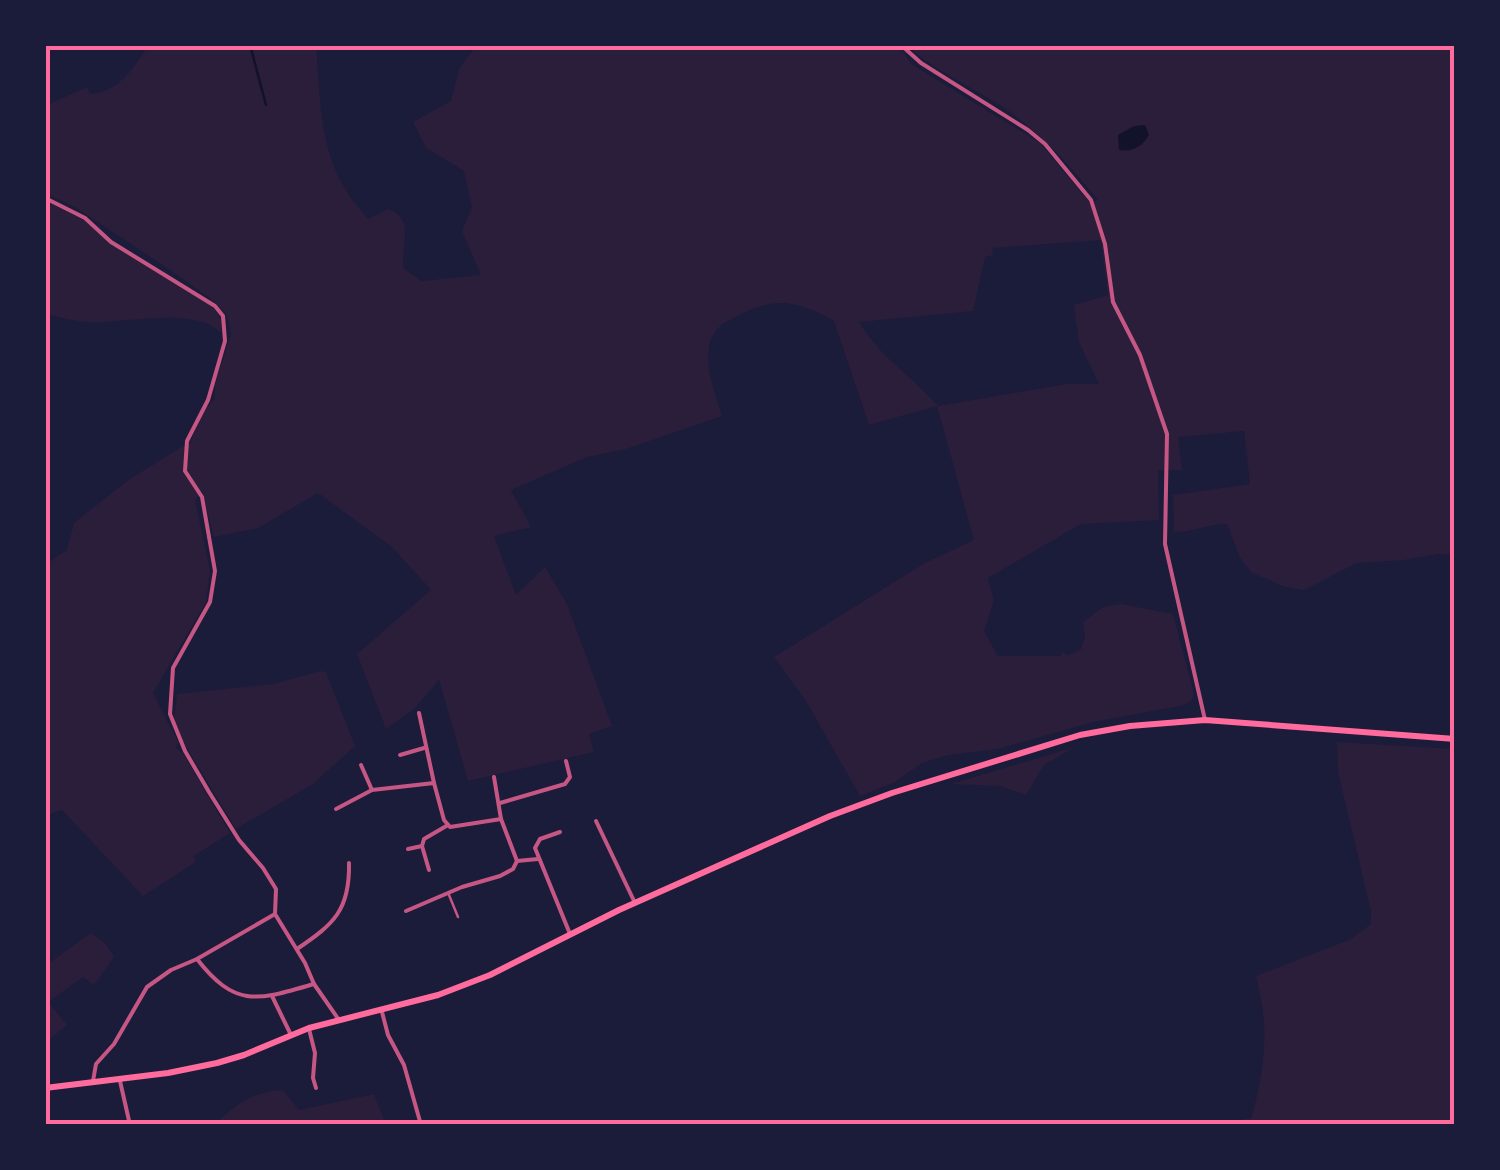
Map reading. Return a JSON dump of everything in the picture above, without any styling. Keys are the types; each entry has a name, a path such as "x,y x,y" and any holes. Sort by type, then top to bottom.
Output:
{"main road":[{"path":"45,1088 244,1056 308,1028 382,1011 480,980 635,903 830,816 906,788 1100,731 1204,720 1455,739"}],"street":[{"path":"902,45 921,63 1028,130 1045,144 1092,200 1105,244 1113,302 1140,355 1167,434 1165,544 1204,720"},
{"path":"45,198 84,218 111,242 215,306 223,316 225,342 208,400 187,441 185,471 202,497 215,571 210,602 173,668 170,714 209,792 276,889 275,914 339,1020"},
{"path":"418,714 424,748 448,825"},
{"path":"400,756 424,748"},
{"path":"500,804 564,784 570,776 566,762"},
{"path":"361,765 372,790"},
{"path":"494,777 500,819 517,862"},
{"path":"336,809 372,790 434,783"},
{"path":"448,825 457,828 500,819"},
{"path":"596,821 635,903"},
{"path":"428,870 422,846 426,836 438,834 448,825"},
{"path":"560,832 535,846 570,934"},
{"path":"408,850 422,846"},
{"path":"517,862 538,859"},
{"path":"406,910 500,876 517,862"},
{"path":"296,950 326,928 350,894 349,863"},
{"path":"93,1081 96,1064 114,1044 147,987 275,914"},
{"path":"197,959 231,994 272,996 314,984"},
{"path":"272,996 291,1035"},
{"path":"382,1011 388,1035 404,1065 421,1125"},
{"path":"308,1028 315,1053 316,1088"},
{"path":"119,1078 130,1125"}],"lane":[{"path":"448,893 458,917"}],"shaded area":[{"path":"149,45 316,45 322,118 336,171 368,219 388,209 402,220 404,269 422,281 481,275 462,231 472,207 464,171 426,148 413,122 451,101 459,69 477,45 899,45 911,64 1040,143 1090,203 1098,200 1035,132 907,45 1455,45 1455,555 1357,563 1304,590 1252,573 1240,558 1227,524 1174,532 1173,495 1250,484 1244,431 1178,437 1182,470 1158,470 1159,520 1081,524 988,578 994,600 984,631 998,656 1061,656 1061,652 1069,655 1081,649 1085,638 1083,622 1103,607 1121,604 1173,614 1194,694 1192,700 1185,705 1093,722 998,749 948,755 922,763 895,782 860,796 806,701 774,657 923,564 974,540 937,406 869,425 834,321 798,305 765,305 723,324 710,341 710,374 722,416 626,449 587,457 511,490 531,527 494,536 516,595 545,567 567,604 612,726 589,734 594,752 468,781 439,680 414,709 386,729 357,654 431,590 392,547 318,493 258,528 214,537 202,491 195,500 210,570 206,602 153,693 178,742 176,748 230,833 194,856 196,862 143,896 62,810 45,816 45,565 67,550 74,523 127,481 183,446 188,447 206,408 215,399 215,384 231,334 227,316 216,303 75,207 45,193 45,106 87,87 90,94 118,84","holes":["1101,240 1108,295 1074,305 1079,342 1099,384 1067,384 938,406 876,346 859,322 973,311 985,257 993,255 992,248"]},
{"path":"1145,125 1149,135 1143,143 1119,150 1118,135"},
{"path":"45,201 84,220 109,242 212,306 222,321 221,333 210,325 178,318 92,322 45,314"},
{"path":"326,672 355,746 313,784 236,829 179,735 174,720 177,694 273,684"},
{"path":"1337,742 1455,749 1455,1125 1407,1125 1405,1121 1398,1125 1239,1125 1243,1119 1251,1119 1260,1083 1264,1030 1256,976 1349,940 1371,924 1338,772"},
{"path":"1075,747 1044,765 1026,795 1000,786 951,784"},
{"path":"91,933 105,943 114,957 94,985 83,977 48,1002 67,1025 45,1043 45,966"},
{"path":"283,1090 299,1110 374,1094 385,1122 408,1120 410,1125 215,1125 245,1100"}],"waterway":[{"path":"250,45 266,105"}]}
